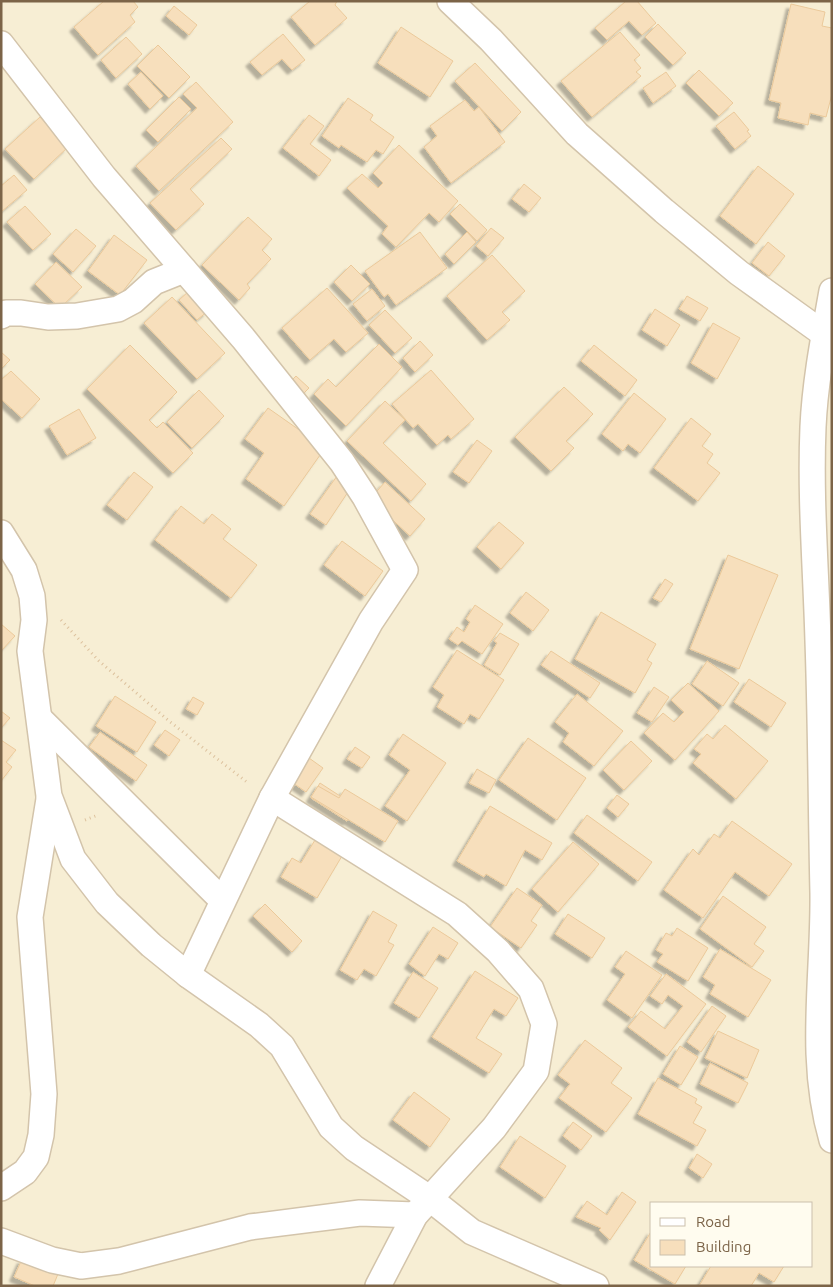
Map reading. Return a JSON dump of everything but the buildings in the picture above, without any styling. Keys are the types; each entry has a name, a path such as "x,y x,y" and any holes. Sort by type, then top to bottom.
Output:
{"street":[{"path":"450,1 491,40 577,134 664,211 739,273 824,334"},
{"path":"1,44 104,177 243,338 342,462 365,497 405,570 366,629 272,798 188,975"},
{"path":"1,316 6,313 21,313 48,318 102,313 118,309 134,301 154,282 184,270"},
{"path":"832,291 824,334 813,426 813,537 825,640 828,942 818,1055 824,1112 832,1140"},
{"path":"1,533 24,570 32,596 34,620 30,651 49,796 73,859 107,903 151,945 188,975 259,1025 282,1046 311,1097 337,1132 422,1206 516,1253 596,1286"},
{"path":"40,719 222,900"},
{"path":"1,1188 25,1172 36,1157 41,1135 44,1094 30,917 49,796"},
{"path":"272,798 457,914 498,951 531,989 544,1024 536,1071 494,1128 422,1206 378,1286"},
{"path":"1,1241 52,1260 82,1266 118,1261 250,1227 422,1206"}],"path":[{"path":"32,596 66,624 100,661 169,721 241,778 272,798"},
{"path":"60,825 85,820 105,812 121,800"}],"shaded area":[{"path":"1,1 832,1 832,1286 1,1286"}]}
